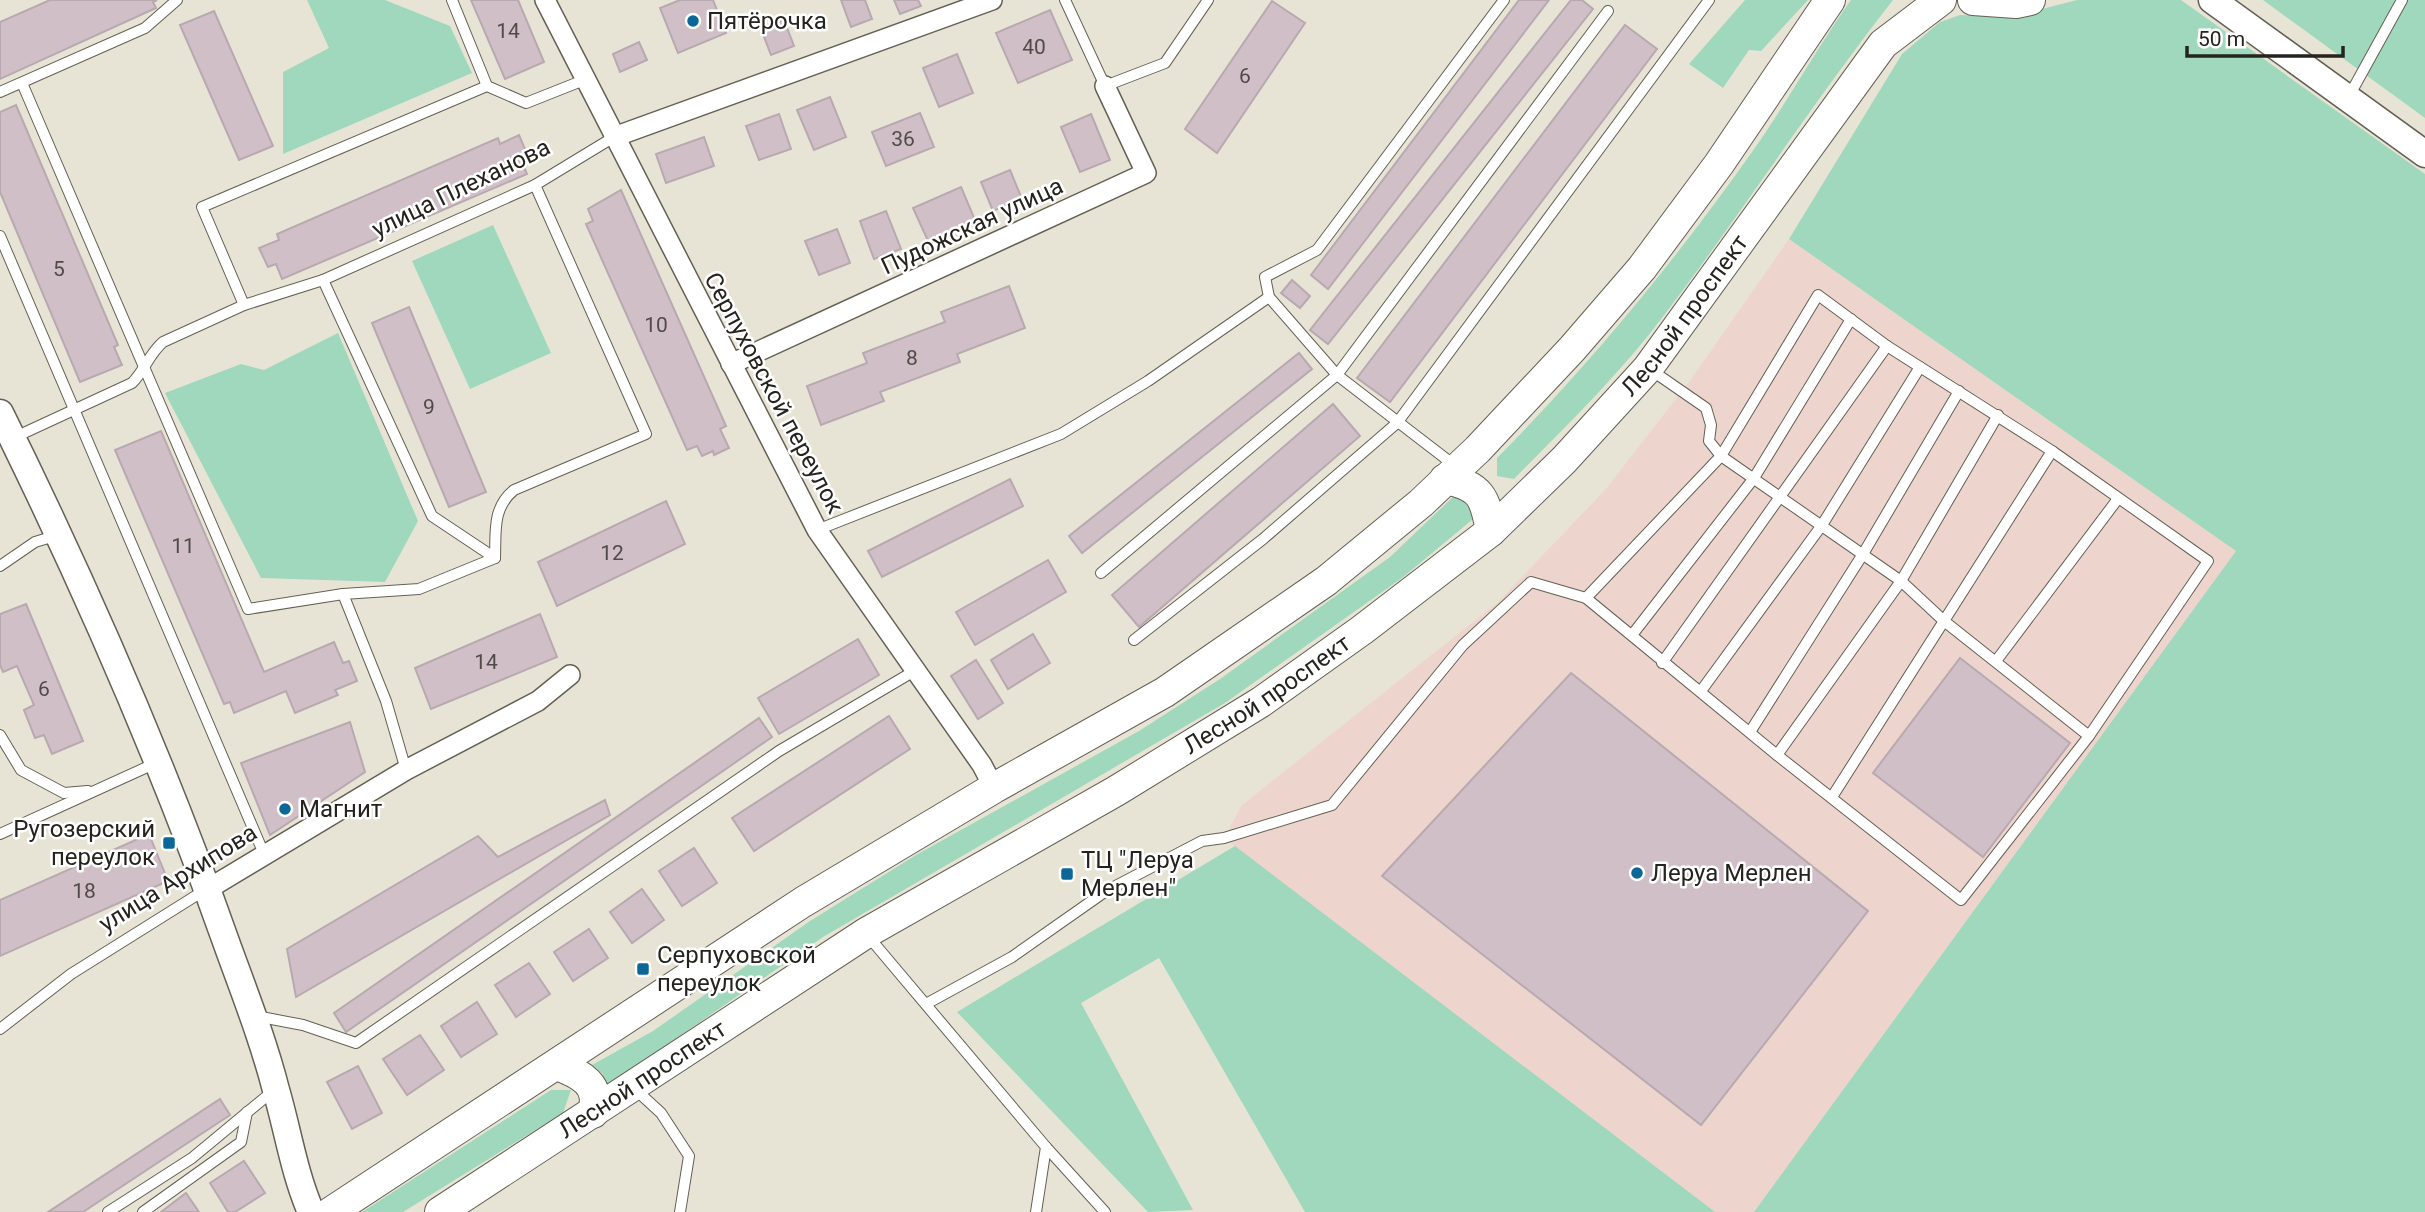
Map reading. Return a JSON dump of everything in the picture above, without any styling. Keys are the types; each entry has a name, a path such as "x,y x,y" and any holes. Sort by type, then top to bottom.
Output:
{"main road":[{"path":"331,1212 803,902 993,788 1165,692 1325,581 1460,466 1572,349 1642,268 1719,164 1830,0"},
{"name":"Лесной проспект","path":"440,1212 866,933 1116,791 1261,702 1362,630 1491,531 1647,368 1883,44 1941,0"},
{"path":"1973,0 2030,0"},
{"path":"2212,0 2425,154"},
{"path":"0,413 90,599 160,761 253,1015 276,1088 299,1184 311,1212"},
{"path":"1460,466 1508,494 1529,494"},
{"path":"1460,466 1466,483 1480,494 1491,531"},
{"path":"557,1065 579,1074 592,1085 597,1101 593,1113"}],"street":[{"name":"Серпуховской переулок","path":"545,0 817,530 982,765 993,788"},
{"name":"улица Плеханова","path":"614,137 992,0"},
{"name":"Пудожская улица","path":"732,364 1152,170 1105,86"},
{"name":"улица Архипова","path":"208,889 406,770 538,701 570,675"}],"lane":[{"path":"0,92 145,28 177,0"},
{"path":"452,0 487,86 526,103 584,80"},
{"path":"1065,0 1105,86 1165,63 1208,0"},
{"path":"1460,466 1397,423 1337,375 1269,297 1265,276 1318,250 1504,0"},
{"path":"1134,640 1263,539 1397,423 1709,0"},
{"path":"2347,98 2402,0"},
{"path":"1101,573 1337,375 1608,10"},
{"path":"22,83 248,609 343,594 419,589 495,558"},
{"path":"244,305 202,207 487,86"},
{"name":"улица Плеханова","path":"12,438 132,383 144,372 153,351 163,342 244,305 323,280 534,185 614,137"},
{"path":"495,558 497,511 503,499 514,490 646,435 534,185"},
{"path":"0,236 264,854"},
{"path":"323,280 432,516 495,558"},
{"path":"926,1004 1012,957 1106,891 1202,841 1224,838 1332,805 1462,645 1531,582 1586,598 1662,663 1701,691 1777,755 1961,900 2089,736 2208,561 2117,500 2052,451 1887,346 1818,295 1721,456 1586,598"},
{"path":"817,530 1060,434 1148,381 1269,297"},
{"path":"1632,635 1754,478 1851,319"},
{"path":"1662,663 1887,346"},
{"path":"1701,691 1822,525 1920,367"},
{"path":"1647,368 1706,408 1711,425 1710,441 1721,456 1901,581 1944,621 2089,736"},
{"path":"1750,732 1863,554 1959,391"},
{"path":"1777,755 1901,581 1998,415"},
{"path":"1832,797 2052,451"},
{"path":"1996,661 2117,500"},
{"path":"0,566 35,542 58,535"},
{"path":"343,594 386,701 406,770"},
{"path":"253,1015 303,1025 356,1043 779,751 916,670"},
{"path":"0,735 21,770 64,793 96,790"},
{"path":"0,834 160,761"},
{"name":"улица Архипова","path":"0,1028 71,974 208,889"},
{"path":"866,933 1046,1147 1105,1212"},
{"path":"633,1087 661,1113 689,1156 680,1212"},
{"path":"108,1212 192,1158 276,1088"},
{"path":"143,1212 241,1142 247,1112"},
{"path":"1036,1212 1046,1147"}],"shaded area":[{"path":"1789,239 2236,551 1754,1212 1715,1212 1224,838 1242,805 1497,603 1606,489 1692,378"}],"green space":[{"path":"307,0 385,0 450,26 472,73 283,154 283,72 329,48"},
{"path":"1745,0 1808,0 1761,51 1749,50 1723,88 1689,64"},
{"path":"1851,0 1893,0 1694,275 1630,358 1514,479 1497,476 1497,458 1599,348 1723,193"},
{"path":"2077,0 2181,0 2425,174 2425,1212 1754,1212 2236,551 1789,239 1902,54 1940,22 1960,15 2010,17"},
{"path":"2263,0 2425,0 2425,118 2278,11"},
{"path":"493,225 551,353 470,389 412,261"},
{"path":"338,333 418,521 385,582 261,578 165,393 241,364 264,370"},
{"path":"1465,494 1475,509 1473,519 1402,578 1225,703 823,937 603,1089 603,1074 592,1065 653,1031 810,921 916,855 1139,731 1220,679 1390,557 1455,495"},
{"path":"1235,846 1715,1212 1305,1212 1159,958 1081,1003 1193,1210 1148,1212 957,1012"},
{"path":"551,1090 571,1090 563,1113 403,1212 362,1212"}],"building":[{"path":"50,0 157,0 153,2 156,8 0,79 0,22"},
{"path":"471,0 518,0 544,62 505,79"},
{"name":"Пятёрочка","path":"680,0 713,0 726,33 678,53 660,8"},
{"path":"841,0 865,0 872,19 851,27"},
{"path":"894,0 918,0 921,6 900,14"},
{"path":"1519,0 1549,0 1328,289 1311,275"},
{"path":"1571,0 1582,0 1593,9 1328,344 1310,330"},
{"path":"1272,1 1305,23 1217,153 1185,129"},
{"path":"1050,10 1072,60 1018,83 996,33"},
{"path":"214,11 273,146 239,160 180,25"},
{"path":"784,20 794,46 771,55 761,29"},
{"path":"1625,25 1657,49 1390,402 1357,378"},
{"path":"639,42 647,60 620,72 613,54"},
{"path":"957,54 973,93 939,107 923,68"},
{"path":"830,97 846,137 814,150 797,110"},
{"path":"16,105 118,345 114,347 122,365 80,382 0,192 0,112"},
{"path":"920,113 934,147 886,166 872,132"},
{"path":"779,114 791,149 759,160 746,126"},
{"path":"1091,114 1110,160 1080,172 1061,127"},
{"path":"519,135 527,154 520,157 527,174 282,279 276,264 268,267 259,248 279,240 277,234 498,138 500,144"},
{"path":"704,137 714,166 666,183 656,154"},
{"path":"1010,170 1022,199 993,211 981,182"},
{"path":"961,187 975,220 928,241 913,208"},
{"path":"621,190 726,426 720,429 729,448 714,455 713,451 702,456 697,446 687,450 586,224 593,221 588,209"},
{"path":"886,211 901,249 874,259 860,221"},
{"path":"837,229 850,263 819,275 805,241"},
{"path":"1292,280 1310,296 1300,308 1281,293"},
{"path":"1009,286 1025,328 957,354 960,362 880,392 884,401 821,425 807,386 867,363 863,353 945,322 941,312"},
{"path":"409,307 486,492 449,507 372,323"},
{"path":"1299,353 1312,369 1082,553 1069,536"},
{"path":"1333,404 1360,436 1139,627 1112,595"},
{"path":"161,431 264,672 334,642 343,663 349,661 357,681 335,690 338,695 295,713 286,691 234,713 230,702 224,704 115,450"},
{"path":"1010,479 1023,506 882,577 868,551"},
{"path":"666,501 685,544 557,606 538,562"},
{"path":"1048,560 1066,592 975,645 956,612"},
{"path":"26,604 83,741 52,754 44,735 35,738 24,710 34,705 17,666 3,672 0,665 0,614"},
{"path":"540,614 557,657 431,709 415,668"},
{"path":"1033,634 1050,663 1008,689 991,660"},
{"path":"858,639 879,675 779,734 758,698"},
{"path":"1960,658 2070,743 1983,857 1873,773"},
{"path":"976,660 1003,703 978,719 951,676"},
{"path":"1571,673 1868,911 1701,1125 1382,876"},
{"path":"889,716 910,749 754,851 732,818"},
{"path":"759,718 772,737 346,1032 334,1013"},
{"path":"350,722 365,772 270,835 241,763"},
{"path":"605,800 610,815 296,997 287,949 478,836 498,857"},
{"path":"149,834 168,881 0,956 0,900"},
{"path":"694,848 717,883 682,906 659,871"},
{"path":"642,889 664,920 632,943 610,912"},
{"path":"589,929 608,958 573,981 554,952"},
{"path":"529,963 550,994 516,1017 495,985"},
{"path":"477,1002 497,1034 461,1057 441,1026"},
{"path":"420,1035 444,1070 407,1095 383,1059"},
{"path":"358,1066 382,1113 352,1129 327,1082"},
{"path":"220,1099 230,1115 83,1212 48,1212"},
{"path":"244,1161 265,1193 235,1212 228,1212 210,1183"},
{"path":"186,1193 199,1212 161,1212"}],"place":[{"name":"Пятёрочка","path":"693,21"},
{"name":"Магнит","path":"285,809"},
{"name":"Ругозерский переулок","path":"169,843"},
{"name":"Леруа Мерлен","path":"1637,873"},
{"name":"ТЦ \"Леруа Мерлен\"","path":"1067,874"},
{"name":"Серпуховской переулок","path":"643,969"}]}
